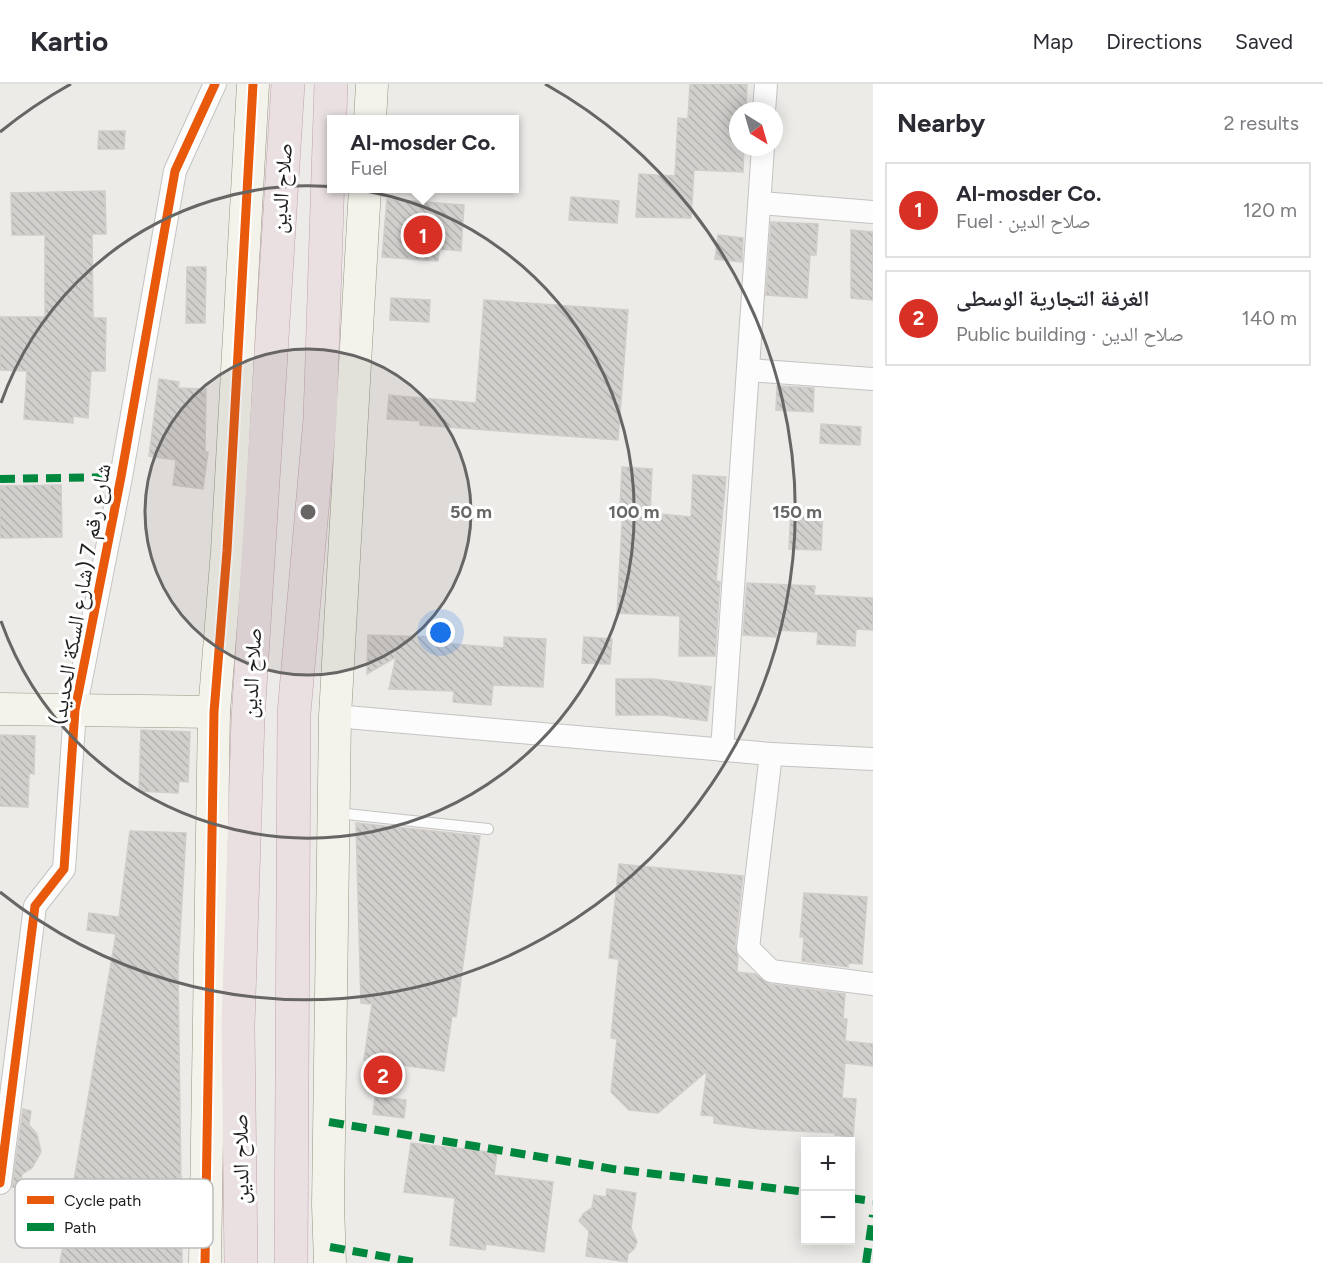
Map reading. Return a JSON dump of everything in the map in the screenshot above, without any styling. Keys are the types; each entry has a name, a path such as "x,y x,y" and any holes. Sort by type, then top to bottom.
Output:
{"highway":[{"name":"صلاح الدين","path":"241,1263 238,1026 226,938 248,719 288,84"},
{"name":"صلاح الدين","path":"330,115 331,84"},
{"path":"282,174 306,186 327,187"},
{"name":"صلاح الدين","path":"291,1263 294,712 320,419 329,193"}],"street":[{"name":"شارع رقم 7 (شارع السكة الحديد)","path":"0,1183 35,906 64,869 75,710 122,477 175,171 215,84"},
{"path":"210,1179 226,938 214,712 228,539 253,84"},
{"path":"370,115 372,84"},
{"path":"765,102 766,84"},
{"path":"722,750 762,156"},
{"path":"330,1263 328,1205 335,716 365,193"},
{"path":"760,203 873,212"},
{"path":"748,370 873,380"},
{"path":"0,709 214,712"},
{"path":"335,716 771,754 873,759"},
{"path":"771,754 748,948 771,971 873,984"},
{"path":"205,1263 206,1248"}],"lane":[{"path":"334,813 488,829"}],"building":[{"path":"690,84 747,84 746,102 729,102 729,156 744,156 743,172 694,170 691,218 636,217 639,174 675,176 678,118 688,119"},
{"path":"99,131 125,131 124,149 98,149"},
{"path":"105,191 106,234 92,234 93,318 106,318 105,371 91,371 88,418 73,416 73,423 24,419 27,371 0,370 0,317 45,317 45,235 12,235 11,193"},
{"path":"571,197 619,201 617,223 569,220"},
{"path":"387,199 464,205 461,251 439,249 438,261 382,257"},
{"path":"771,222 818,224 816,255 810,255 807,298 766,295"},
{"path":"851,230 873,232 873,300 851,298"},
{"path":"718,235 743,238 742,262 715,259"},
{"path":"187,267 206,267 205,323 186,323"},
{"path":"391,298 430,300 429,322 390,320"},
{"path":"484,300 628,310 618,440 420,425 420,421 387,419 389,395 476,403"},
{"path":"159,379 179,382 178,388 206,389 205,452 208,452 203,489 173,485 176,460 149,456"},
{"path":"777,386 814,388 813,412 776,410"},
{"path":"821,424 861,427 860,445 820,443"},
{"path":"622,467 652,469 650,513 691,517 693,475 726,477 716,581 720,582 715,656 679,656 680,616 617,613 623,507 620,507"},
{"path":"61,485 62,537 0,538 0,486"},
{"path":"791,507 823,509 821,550 789,549"},
{"path":"747,583 815,586 814,595 873,598 873,630 856,629 855,646 817,644 818,632 776,630 776,637 743,635"},
{"path":"368,635 432,637 428,642 504,648 504,637 546,639 543,687 493,685 491,705 453,702 454,691 389,689 396,657 367,674"},
{"path":"584,637 612,639 610,664 582,663"},
{"path":"616,679 654,679 711,687 707,721 662,715 616,715"},
{"path":"141,730 190,732 188,782 179,781 178,793 139,791"},
{"path":"0,735 35,736 34,774 29,773 28,807 0,806"},
{"path":"356,823 480,836 456,1017 452,1016 444,1071 364,1060 372,1004 361,1003"},
{"path":"130,831 186,833 178,969 181,1179 74,1179 116,934 87,930 89,913 119,917"},
{"path":"619,864 743,876 735,946 738,957 737,972 755,974 769,984 845,994 843,1019 847,1019 845,1041 873,1044 873,1066 845,1063 842,1098 856,1099 853,1137 835,1135 835,1133 759,1129 714,1123 714,1116 701,1115 707,1071 658,1113 629,1110 611,1092 617,1039 611,1038 619,959 609,958"},
{"path":"804,893 867,897 862,964 848,963 848,967 802,961 804,937 800,937"},
{"path":"375,1097 406,1100 404,1118 373,1114"},
{"path":"23,1109 31,1111 29,1125 37,1134 41,1152 32,1168 22,1174 21,1179 15,1179 15,1188 12,1187"},
{"path":"411,1143 497,1153 494,1175 553,1182 544,1252 486,1244 485,1250 450,1245 455,1198 404,1192"},
{"path":"607,1189 636,1193 631,1228 637,1242 628,1254 627,1262 586,1256 589,1231 579,1221 584,1213 592,1208 594,1195 606,1197"},
{"path":"63,1248 182,1248 182,1263 60,1263"}],"marked path":[{"path":"0,479 121,477"},
{"path":"329,1122 613,1169 801,1191"},
{"path":"855,1199 873,1201"},
{"path":"866,1263 873,1215"},
{"path":"330,1247 420,1263"}],"cycle path":[{"path":"0,1183 35,906 64,869 75,710 121,477 175,171 215,84"},
{"path":"206,1179 214,712 227,551 253,84"},
{"path":"205,1248 205,1263"}],"place":[{"name":"Al-mosder Co.","path":"423,235"},
{"name":"الغرفة التجارية الوسطى","path":"383,1075"}]}
